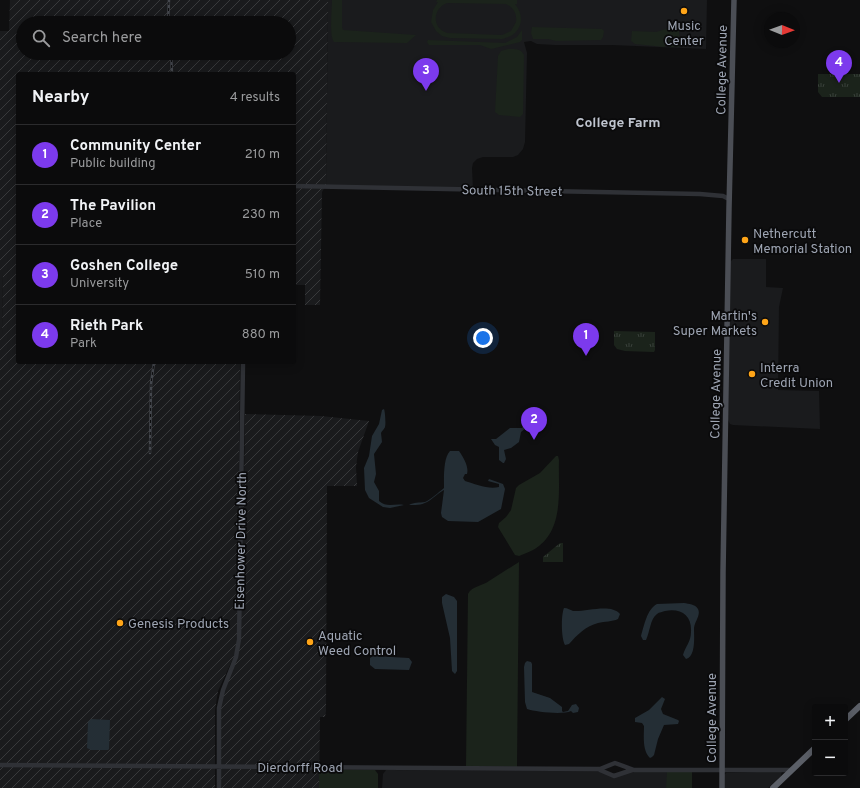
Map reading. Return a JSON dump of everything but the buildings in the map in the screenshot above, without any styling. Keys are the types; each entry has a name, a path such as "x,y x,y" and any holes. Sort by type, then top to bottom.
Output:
{"highway":[{"path":"848,717 860,706"},
{"path":"773,788 812,751"}],"main road":[{"name":"College Avenue","path":"722,788 723,573 734,0"}],"street":[{"name":"South 15th Street","path":"296,186 700,194 723,196 729,199"},
{"name":"Eisenhower Drive North","path":"219,788 220,699 236,657 239,639 243,364"},
{"name":"Dierdorff Road","path":"0,765 600,769 616,763 634,770"},
{"path":"620,765 622,769 620,774"},
{"path":"610,766 610,774"},
{"name":"Dierdorff Road","path":"600,769 614,776 634,770 792,770"}],"shaded area":[{"path":"10,0 328,0 326,185 322,192 320,305 305,305 305,285 296,285 296,72 16,72 16,364 240,364 237,635 235,654 218,691 215,710 215,788 0,788 0,337 2,337 3,273 0,273 0,31 9,31"},
{"path":"328,0 707,0 706,49 612,45 555,45 537,44 531,41 524,42 527,53 525,142 523,149 518,155 513,157 483,157 477,159 473,163 472,168 473,189 326,185"},
{"path":"733,259 766,259 766,287 783,288 779,307 778,390 819,391 820,429 730,424 728,420 730,262"},
{"path":"0,273 3,273 2,337 0,337"},
{"path":"384,409 385,427 381,433 382,442 374,454 376,474 374,482 379,491 379,501 388,505 404,505 390,508 383,507 369,498 365,490 364,468 369,456 372,436 379,424 382,410"},
{"path":"245,414 321,416 369,421 358,452 356,467 357,486 327,486 326,711 325,717 320,717 319,788 219,788 219,708 238,648 241,494 244,484"},
{"path":"524,425 526,428 521,432 519,442 511,448 504,450 506,459 503,463 499,460 499,447 495,445 491,439 496,439 510,428 522,428"},
{"path":"450,451 459,451 467,465 467,474 465,474 463,478 465,481 491,488 499,487 499,484 488,481 489,479 503,484 505,489 501,509 478,522 448,521 442,517 441,513 444,490 425,503 409,505 425,502 444,488 445,463"},
{"path":"446,594 454,597 457,601 457,671 455,674 452,671 450,638 442,603 442,597"},
{"path":"657,604 692,604 699,611 694,628 693,650 686,659 683,655 690,639 691,626 690,621 681,612 671,610 658,613 651,622 646,640 643,640 641,636 646,618 654,606"},
{"path":"564,608 578,611 605,608 616,611 620,614 616,620 590,626 569,644 565,645 562,626"},
{"path":"373,656 409,658 412,662 409,670 375,669 370,665 370,658"},
{"path":"527,661 531,662 532,664 532,692 550,698 562,707 563,712 568,711 572,705 576,704 579,708 578,712 573,713 571,711 562,713 549,713 527,709 525,702 524,667"},
{"path":"662,697 665,699 661,709 663,714 679,721 678,724 664,725 658,739 654,755 650,758 647,755 645,747 644,726 642,723 635,722 635,718 649,710"},
{"path":"91,719 110,720 108,750 91,750 87,748 88,722"},
{"path":"386,770 598,771 610,774 634,770 692,772 692,788 382,788 383,774"},
{"path":"782,771 781,776 768,788 724,788 724,775 726,773"}],"green space":[{"path":"332,0 342,0 343,30 416,35 407,43 334,42 332,39 331,29"},
{"path":"437,0 517,0 517,4 515,4 521,15 520,26 513,34 502,39 450,38 442,36 436,31 431,22 433,10 438,2 436,2","holes":["447,3 506,4 511,7 514,12 516,22 511,31 502,35 447,33 438,27 436,23 439,9"]},
{"path":"532,27 602,29 604,31 601,40 556,41 548,39 533,39 531,33"},
{"path":"666,29 679,30 679,47 635,44 631,41 632,31 656,32"},
{"path":"522,30 522,40 520,42 491,49 480,45 429,45 427,42 428,40 505,43 517,37"},
{"path":"508,49 519,50 524,55 523,114 520,117 499,115 495,112 498,56 501,51"},
{"path":"818,74 860,74 860,97 822,97 818,92"},
{"path":"614,331 655,332 655,350 654,352 625,351 617,349 614,345"},
{"path":"556,456 558,456 559,460 559,497 555,522 550,533 543,542 530,552 519,556 515,555 498,527 499,523 511,510 516,488 540,473"},
{"path":"560,543 563,543 563,562 543,562 543,557"},
{"path":"519,562 517,767 466,766 468,594 472,589 486,583"},
{"path":"319,769 375,770 378,774 378,788 319,788"},
{"path":"667,772 692,772 692,788 666,788"}],"railway":[{"path":"168,16 169,0"},
{"path":"171,60 172,72"},
{"path":"150,453 151,384 154,364"}],"place":[{"name":"Music Center","path":"684,11"},
{"name":"Rieth Park","path":"839,83"},
{"name":"Goshen College","path":"426,91"},
{"name":"Nethercutt Memorial Station","path":"745,240"},
{"name":"Martin's Super Markets","path":"765,322"},
{"name":"Community Center","path":"586,356"},
{"name":"Interra Credit Union","path":"752,374"},
{"name":"The Pavilion","path":"534,440"},
{"name":"Genesis Products","path":"120,623"},
{"name":"Aquatic Weed Control","path":"310,642"}],"district":[{"name":"College Farm","path":"618,122"}]}
